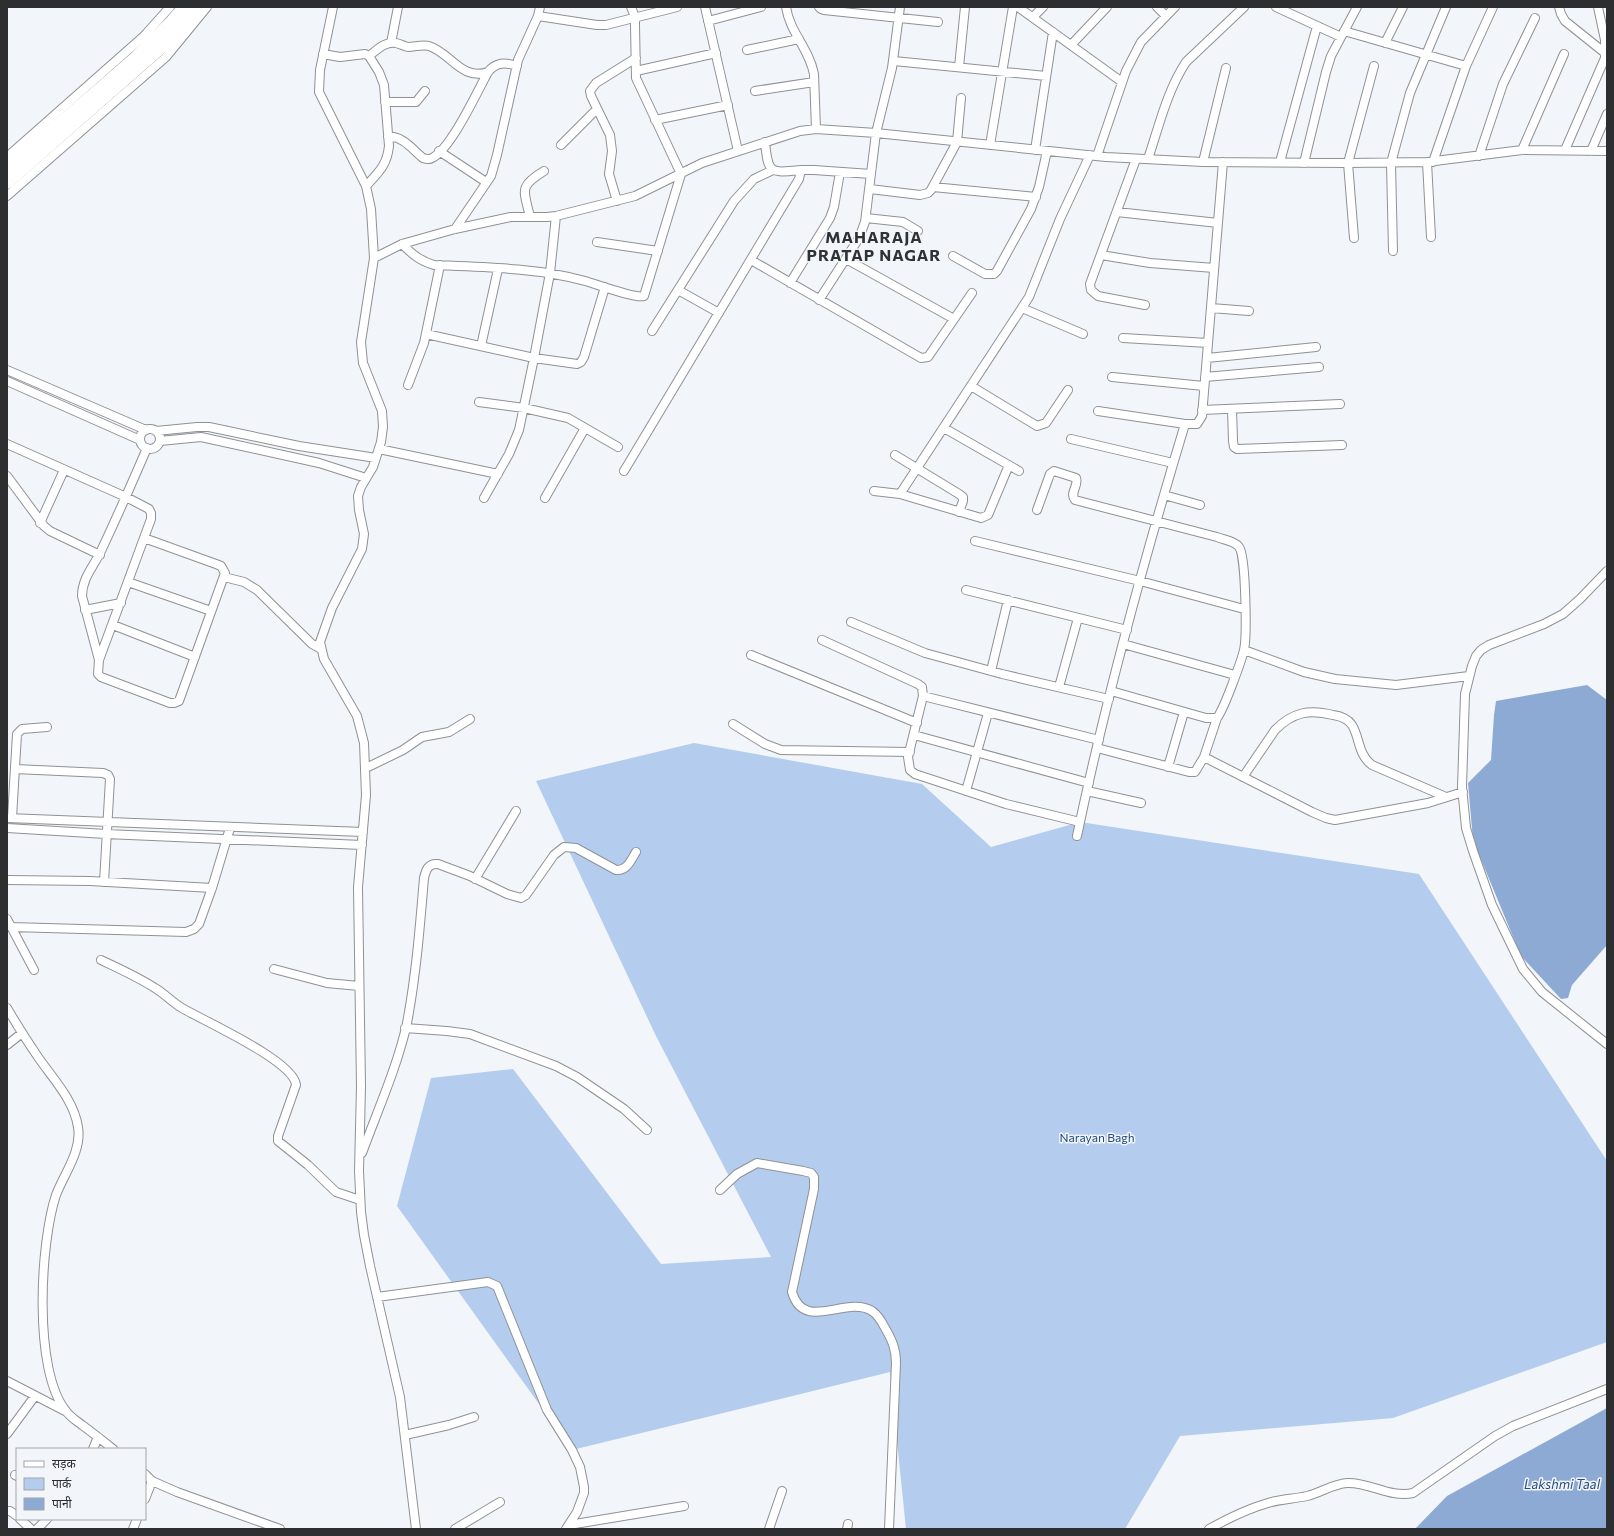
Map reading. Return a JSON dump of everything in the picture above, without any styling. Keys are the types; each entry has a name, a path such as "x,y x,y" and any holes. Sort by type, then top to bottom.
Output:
{"highway":[{"path":"7,169 135,58 184,7"},
{"path":"7,183 163,46 197,7"}],"street":[{"path":"7,157 144,36 170,7"},
{"path":"7,196 166,57 207,7"},
{"path":"334,7 323,54 318,83 319,92 366,186 371,209 374,258 360,342 363,363 382,411 383,427 376,458 358,496 364,534 362,549 326,622 320,642 324,659 357,716 364,743 366,768 363,832 358,887 361,1086 359,1161 360,1200 364,1235 397,1381 416,1529"},
{"path":"391,43 398,7"},
{"path":"455,229 486,182 495,165 522,48 538,16 540,7"},
{"path":"402,244 415,256 425,262 440,265 550,274 574,278 637,297 644,296 681,174 639,86 636,71 635,17 631,7"},
{"path":"538,16 606,25 677,7"},
{"path":"705,7 738,151"},
{"path":"708,21 761,7"},
{"path":"786,7 790,24 810,60 814,74 816,129"},
{"path":"819,7 820,10 938,22"},
{"path":"819,300 846,259 863,229 870,189 876,133 894,61 900,7"},
{"path":"959,67 965,7"},
{"path":"990,145 1013,7"},
{"path":"1018,7 1122,82"},
{"path":"1033,18 1043,7"},
{"path":"1071,45 1107,7"},
{"path":"1157,7 1166,16"},
{"path":"900,494 1029,297 1060,218 1094,156 1126,71 1141,42 1175,7"},
{"path":"1148,159 1171,91 1179,73 1186,62 1244,7"},
{"path":"1276,7 1288,10 1317,26 1343,34 1385,43 1466,66"},
{"path":"1304,163 1331,56 1357,7"},
{"path":"1385,43 1403,7"},
{"path":"1393,251 1391,163 1410,93 1446,7"},
{"path":"1431,237 1430,162 1466,66 1493,7"},
{"path":"1559,7 1564,20 1606,53"},
{"path":"1565,150 1602,67 1606,53 1605,40 1598,7"},
{"path":"1479,156 1503,84 1535,18"},
{"path":"1280,162 1317,26"},
{"path":"1035,150 1053,32"},
{"path":"748,50 799,38"},
{"path":"369,56 384,45 391,43 407,47 424,45 430,46 466,71 477,75 488,72"},
{"path":"636,71 716,53"},
{"path":"323,54 340,57 365,54 369,56 379,72 384,84 388,155 384,167 366,186"},
{"path":"1522,150 1564,54"},
{"path":"617,201 609,174 612,151 610,135 590,91 596,83 636,58"},
{"path":"894,61 1046,76"},
{"path":"388,136 399,138 426,159 433,158 458,128 488,72 492,68 502,63 517,66"},
{"path":"1354,238 1348,163 1374,66"},
{"path":"1203,162 1226,68"},
{"path":"755,91 814,82"},
{"path":"385,102 416,102 425,91"},
{"path":"870,189 920,195 928,193 933,187 956,142 961,98"},
{"path":"655,120 728,105"},
{"path":"561,145 597,109"},
{"path":"1592,151 1607,114"},
{"path":"374,258 402,244 455,229 511,216 556,216 635,196 702,164 800,131 816,129 876,133 1094,156 1203,162 1430,162 1522,150 1607,151"},
{"path":"765,142 769,167 778,172 814,170 871,174"},
{"path":"439,151 486,182"},
{"path":"953,256 986,274 994,274 997,271 1036,197 1047,151"},
{"path":"1136,158 1090,284 1091,290 1094,294 1145,305"},
{"path":"1098,411 1185,424 1197,424 1200,421 1205,381 1223,162"},
{"path":"652,331 734,201 754,179 773,170"},
{"path":"624,471 796,186 801,170"},
{"path":"530,217 525,187 530,180 544,171"},
{"path":"790,283 830,218 834,207 840,172"},
{"path":"933,187 1036,197"},
{"path":"1117,212 1218,223"},
{"path":"484,498 514,444 524,408 550,274 556,216"},
{"path":"866,218 903,222 918,231"},
{"path":"597,242 658,251"},
{"path":"1101,254 1150,263 1214,268"},
{"path":"846,259 954,318"},
{"path":"751,260 925,359 928,357 972,293"},
{"path":"408,385 426,334 440,265"},
{"path":"481,346 498,269"},
{"path":"426,334 534,358 572,364 582,362 605,287"},
{"path":"678,290 719,313"},
{"path":"1022,308 1084,334"},
{"path":"1211,308 1249,311"},
{"path":"1123,338 1208,343"},
{"path":"1207,358 1316,347"},
{"path":"1112,377 1205,381 1319,367"},
{"path":"7,370 146,430 156,431 203,426 299,446 376,458"},
{"path":"7,381 140,440 144,447 154,448 159,444 160,440 156,431"},
{"path":"971,386 1037,426 1046,424 1068,390"},
{"path":"61,404 65,395"},
{"path":"479,402 524,408 568,418 618,447"},
{"path":"1202,410 1340,404"},
{"path":"1232,409 1233,441 1234,447 1237,449 1342,445"},
{"path":"1077,836 1126,630 1185,424"},
{"path":"201,437 203,426"},
{"path":"545,498 586,428"},
{"path":"944,428 1019,470"},
{"path":"140,440 141,436 146,430"},
{"path":"160,440 201,437 295,457 366,478"},
{"path":"249,447 252,437"},
{"path":"1071,440 1173,463"},
{"path":"7,444 126,497 149,509 151,519 99,660 98,674 101,677 174,703 179,701 225,573 221,566 144,538"},
{"path":"295,457 299,446"},
{"path":"99,660 85,610 82,588 84,580 100,555 147,448"},
{"path":"379,449 498,474"},
{"path":"895,455 963,497 959,512"},
{"path":"874,491 900,494 981,518 988,515 1009,465"},
{"path":"40,523 64,470"},
{"path":"923,696 1098,744 1168,767 1195,772 1204,757 1217,718 1244,650 1245,583 1243,557 1240,548 1228,541 1076,500 1073,497 1073,494 1077,484 1076,478 1054,471 1050,474 1037,510"},
{"path":"7,476 40,523 50,531 100,555"},
{"path":"1164,495 1200,505"},
{"path":"975,541 1140,581 1244,609"},
{"path":"1607,571 1563,614 1544,624 1489,645 1481,650 1476,656 1465,694 1463,792 1466,828 1492,906 1523,969 1542,992 1607,1044"},
{"path":"224,577 244,582 257,590 312,644 321,649"},
{"path":"128,582 211,611"},
{"path":"966,590 1126,630"},
{"path":"991,671 1008,600"},
{"path":"85,610 121,603"},
{"path":"1059,687 1078,618"},
{"path":"851,622 925,653 991,671 1059,687 1110,695 1210,719 1217,718"},
{"path":"113,625 195,657"},
{"path":"822,640 922,687 923,696 908,764 910,770 915,774 1006,804 1080,822"},
{"path":"1123,644 1235,675"},
{"path":"1244,650 1304,672 1335,679 1396,685 1469,676"},
{"path":"751,655 916,723"},
{"path":"1168,767 1184,712"},
{"path":"1243,777 1274,730 1281,724 1302,712 1320,712 1339,716 1348,720 1352,725 1366,761 1446,797"},
{"path":"966,791 988,713"},
{"path":"366,768 403,750 422,737 449,732 470,719"},
{"path":"733,724 765,744 780,750 910,752"},
{"path":"47,727 22,729 17,734 15,769 9,818 230,828 363,832"},
{"path":"914,735 977,752 1141,802"},
{"path":"1204,757 1312,812 1334,820 1428,803 1463,792"},
{"path":"15,769 106,774 110,779 104,882"},
{"path":"475,879 516,811"},
{"path":"7,828 226,840 362,845"},
{"path":"11,927 186,932 194,929 199,924 212,888 230,828"},
{"path":"359,1161 386,1088 405,1028 412,987 426,870 433,864 438,864 507,894 521,898 526,895 554,855 564,847 576,848 620,871 625,868 636,852"},
{"path":"7,880 104,882 212,888"},
{"path":"7,919 34,970"},
{"path":"101,960 157,989 181,1008 219,1027 282,1064 290,1073 296,1085 278,1136 278,1142 308,1165 336,1192 360,1200"},
{"path":"274,969 322,982 359,986"},
{"path":"7,1008 22,1033 66,1097 76,1117 78,1128 79,1136 76,1149 56,1195 49,1219 45,1252 43,1290 44,1349 49,1374 55,1391 65,1411"},
{"path":"405,1028 470,1034 556,1066 577,1077 624,1109 647,1130"},
{"path":"7,1046 22,1033"},
{"path":"720,1190 737,1174 757,1163 803,1171 811,1173 814,1177 814,1189 792,1292 800,1308 806,1311 813,1312 855,1307 872,1312 878,1317 894,1345 896,1362 889,1529"},
{"path":"377,1297 488,1282 497,1286 547,1410 572,1450 580,1467 584,1482 584,1493 577,1512 568,1527"},
{"path":"7,1381 65,1411 112,1448"},
{"path":"1209,1529 1231,1517 1267,1503 1307,1496 1336,1484 1349,1483 1391,1493 1413,1493 1495,1436 1513,1426 1607,1389"},
{"path":"7,1434 35,1396"},
{"path":"405,1435 449,1425 474,1417"},
{"path":"92,1448 98,1437"},
{"path":"146,1475 152,1481 177,1492 280,1529"},
{"path":"146,1496 152,1481"},
{"path":"769,1529 782,1491"},
{"path":"455,1529 500,1502"},
{"path":"568,1527 684,1506"},
{"path":"7,1511 10,1511 16,1515"},
{"path":"21,1520 31,1529"},
{"path":"37,1529 46,1520"}],"green space":[{"name":"Narayan Bagh","path":"694,743 922,784 991,847 1080,822 1419,874 1607,1161 1607,1342 1393,1418 1180,1436 1125,1529 906,1529 890,1372 572,1450 397,1206 431,1078 513,1069 661,1264 771,1257 656,1036 536,781"}],"water":[{"path":"1587,685 1607,700 1607,945 1572,985 1568,998 1561,999 1521,956 1473,840 1468,783 1491,760 1496,701"},
{"name":"Lakshmi Taal","path":"1607,1408 1607,1529 1415,1529 1447,1496"}],"district":[{"name":"MAHARAJA PRATAP NAGAR","path":"874,246"}]}
